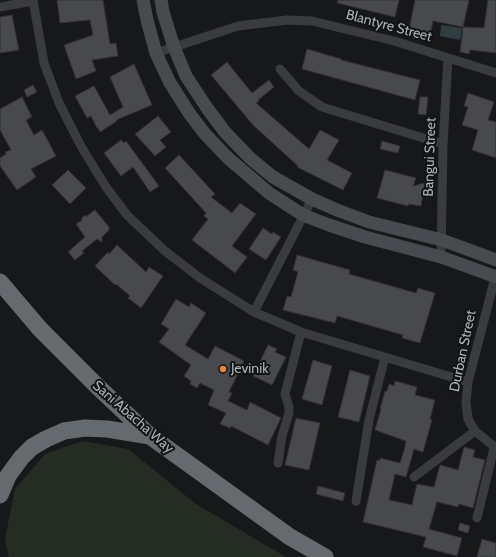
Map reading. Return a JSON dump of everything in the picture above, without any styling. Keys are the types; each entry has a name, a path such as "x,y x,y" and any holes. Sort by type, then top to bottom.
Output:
{"highway":[{"name":"Sani Abacha Way","path":"0,282 40,329 150,436 290,537 325,557"},
{"path":"0,496 8,476 21,458 32,447 46,438 64,431 85,428 106,429 150,436"}],"main road":[{"path":"143,0 156,53 169,81 205,134 228,158 268,193 303,215 329,225 365,237 441,257 496,276"},
{"path":"161,0 174,47 186,76 225,132 250,158 273,177 312,199 368,222 442,240 496,260"}],"street":[{"path":"0,7 33,1 44,63 59,103 82,148 106,187 127,215 164,251 200,278 254,312 301,332 468,382"},
{"name":"Blantyre Street","path":"156,53 238,26 286,20 312,20 394,41 496,73"},
{"name":"Bangui Street","path":"441,257 443,144 448,58"},
{"path":"280,69 299,91 322,107 443,144"},
{"path":"254,312 312,199"},
{"name":"Durban Street","path":"495,448 475,431 468,419 466,402 468,382 496,276"},
{"path":"278,463 282,436 289,413 289,407 284,394 301,332"},
{"path":"356,501 369,420 385,358"},
{"path":"414,477 475,431"},
{"path":"477,518 495,448"}],"shaded area":[{"path":"441,25 462,28 460,40 440,36"},
{"path":"82,441 128,449 196,504 286,557 9,557 5,539 15,489 45,454"}],"building":[{"path":"57,0 103,0 110,44 116,43 118,56 92,60 96,71 76,79 64,45 93,35 90,20 60,23"},
{"path":"338,0 399,0 395,17 337,3"},
{"path":"415,0 469,0 463,27 433,21 430,35 409,30"},
{"path":"488,0 496,0 496,53 470,50 469,54 460,52 463,27 484,28"},
{"path":"12,15 19,50 0,53 0,17"},
{"path":"307,49 341,60 420,80 415,100 302,69"},
{"path":"227,62 252,93 269,80 274,87 256,103 309,149 320,130 339,140 327,160 352,173 343,190 297,167 298,166 253,125 211,75"},
{"path":"134,64 152,105 116,120 117,121 100,132 91,116 87,118 75,96 94,86 110,115 123,107 110,77"},
{"path":"33,85 37,92 27,97 24,90"},
{"path":"468,93 494,102 488,120 496,122 496,158 472,150 478,130 462,125 468,107 464,106"},
{"path":"22,97 32,117 26,120 34,135 42,130 56,156 31,169 36,177 17,190 0,166 0,158 6,154 5,152 11,150 0,130 0,109"},
{"path":"420,97 428,97 426,115 418,114"},
{"path":"158,116 171,132 160,140 166,147 155,156 135,134"},
{"path":"121,140 124,143 126,141 159,186 150,192 133,167 121,176 104,153"},
{"path":"382,141 400,146 398,153 380,149"},
{"path":"179,155 215,194 211,197 232,213 240,203 256,214 232,246 247,257 235,273 192,240 208,219 204,216 206,213 165,168"},
{"path":"68,170 86,188 70,204 52,185"},
{"path":"385,170 416,178 413,186 425,183 421,206 409,204 408,206 377,198"},
{"path":"95,210 109,227 109,230 102,237 102,242 97,239 82,251 84,253 75,260 68,252 85,237 76,224 81,221 83,216 87,216"},
{"path":"263,228 272,234 273,232 281,237 266,260 249,249"},
{"path":"117,245 146,272 149,267 163,276 141,308 128,298 130,296 116,284 115,285 95,266"},
{"path":"297,255 350,270 349,274 416,293 418,288 435,293 420,343 402,338 403,335 337,316 335,323 283,310 287,296 291,297 298,272 293,270"},
{"path":"176,299 189,307 191,303 206,313 185,345 208,359 215,346 244,361 229,392 232,393 228,401 247,410 250,402 281,418 268,445 231,426 230,428 220,424 226,413 208,405 214,390 200,383 197,388 190,384 191,381 184,376 191,365 159,342 169,329 161,324"},
{"path":"268,345 277,349 275,352 286,357 272,385 253,376"},
{"path":"313,360 332,366 322,405 302,399"},
{"path":"350,370 370,376 359,422 338,417"},
{"path":"395,381 417,387 415,395 435,400 430,419 432,420 423,452 414,449 406,477 395,474 389,500 412,505 417,484 434,487 440,465 458,470 464,447 475,450 473,457 485,460 473,508 459,504 458,507 437,502 429,529 462,538 457,556 423,547 426,537 363,522 377,460 380,461 380,458 400,463 405,447 406,441 375,430 385,391 387,391 389,384 394,386"},
{"path":"296,418 320,423 309,470 285,465"},
{"path":"318,486 345,493 343,501 316,494"},
{"path":"460,523 470,526 468,533 458,530"},
{"path":"482,539 496,543 496,557 477,557"}],"place":[{"name":"Jevinik","path":"223,369"}]}
